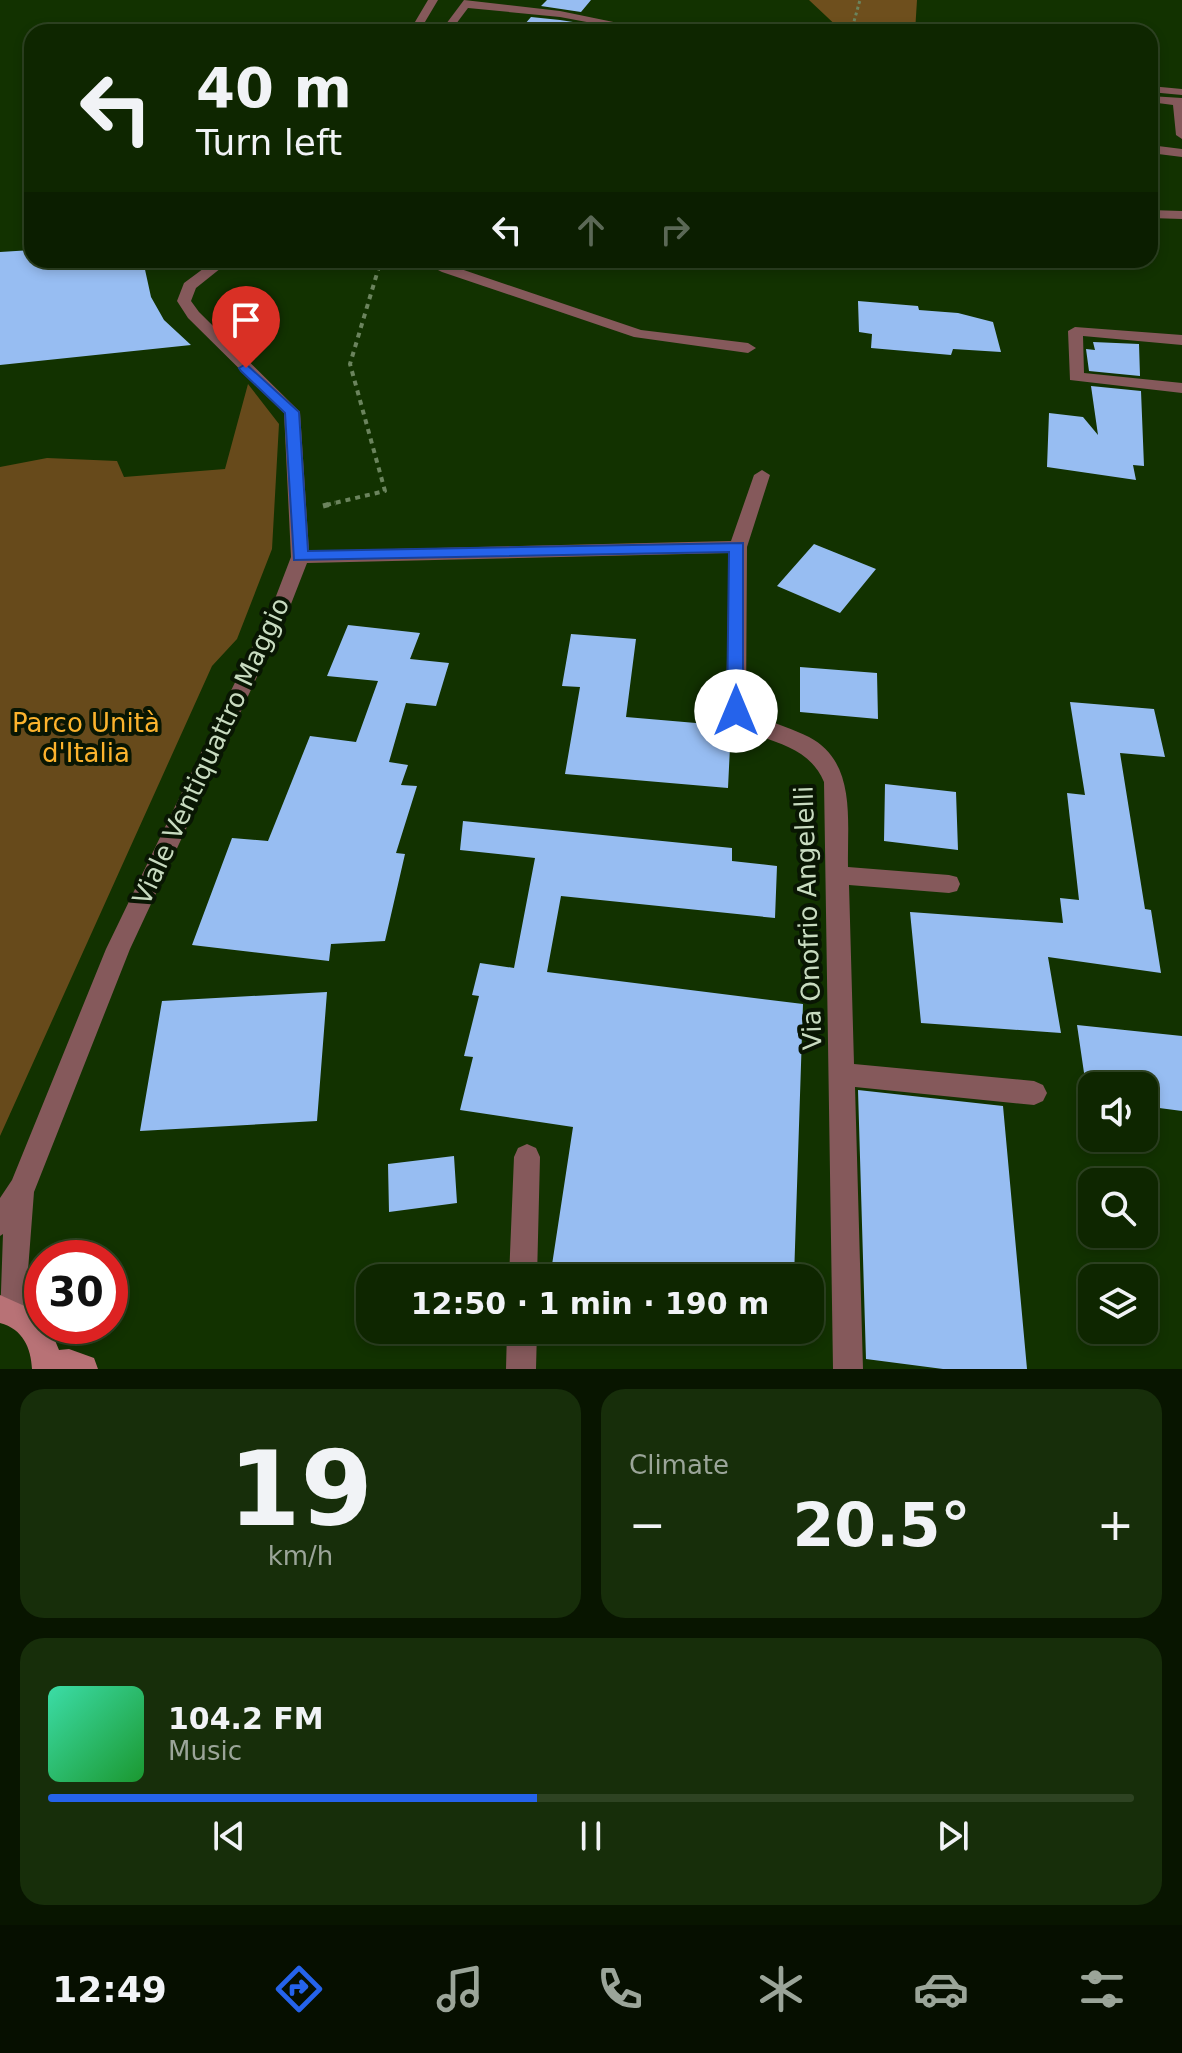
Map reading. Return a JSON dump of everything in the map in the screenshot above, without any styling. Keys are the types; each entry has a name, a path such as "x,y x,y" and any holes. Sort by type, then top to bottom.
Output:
{"main road":[{"path":"5,1309 30,1322 43,1340 47,1367 69,1364 83,1369"}],"street":[{"path":"419,24 433,0"},
{"path":"451,24 467,2 614,24"},
{"path":"1158,99 1181,98 1182,135"},
{"path":"1158,150 1182,153"},
{"path":"1158,214 1182,215"},
{"name":"Viale Ventiquattro Maggio","path":"0,1222 22,1189 118,949 282,604 300,557 295,513 292,412 193,315 184,301 189,286 213,268"},
{"path":"445,268 639,334 748,348"},
{"path":"1182,340 1075,331 1076,377 1182,388"},
{"name":"Via Onofrio Angelelli","path":"762,475 738,547 736,711 752,725 798,740 821,756 835,782 848,1369"},
{"path":"300,557 738,547"},
{"path":"837,875 949,884"},
{"path":"841,1074 1034,1093"},
{"path":"523,1264 527,1157"},
{"name":"Viale Ventiquattro Maggio","path":"5,1309 22,1189"},
{"path":"521,1369 522,1344"}],"lane":[{"path":"1158,91 1181,98"}],"path":[{"path":"853,24 860,0"},
{"path":"295,513 385,491 350,364 379,268"}],"green space":[{"name":"Parco Unità d'Italia","path":"248,384 279,424 272,549 237,639 212,666 0,1136 0,467 47,458 117,461 124,477 225,469"}],"shaded area":[{"path":"809,0 917,0 916,24 834,24"}],"building":[{"path":"547,0 591,0 581,12 541,6"},
{"path":"531,17 573,22 571,24 525,24"},
{"path":"24,250 24,268 145,268 151,297 164,320 191,345 0,365 0,252"},
{"path":"858,301 918,306 919,310 958,313 993,322 1001,352 953,349 951,355 871,348 872,334 859,332"},
{"path":"1093,342 1139,344 1140,376 1089,371 1086,349 1095,350"},
{"path":"1091,386 1141,391 1144,466 1133,465 1136,480 1047,467 1049,413 1083,417 1098,435"},
{"path":"814,544 876,569 840,613 777,586"},
{"path":"348,625 420,633 410,659 449,663 436,706 406,703 389,762 408,765 401,785 417,786 396,853 405,854 385,941 331,944 329,961 192,945 232,838 268,841 310,736 356,742 378,681 327,676"},
{"path":"571,634 636,639 626,717 731,726 728,788 565,774 580,687 562,686"},
{"path":"800,667 877,673 878,719 800,712"},
{"path":"1070,702 1154,709 1165,757 1120,753 1145,909 1151,910 1161,973 1048,957 1061,1033 921,1023 910,912 1063,923 1060,898 1079,900 1067,793 1085,795"},
{"path":"885,784 956,792 958,850 884,841"},
{"path":"463,821 732,848 732,861 777,866 775,918 561,896 547,972 803,1004 794,1264 552,1264 573,1127 460,1110 473,1057 464,1056 479,996 472,995 480,963 514,968 535,858 460,850"},
{"path":"327,992 317,1121 140,1131 162,1001"},
{"path":"1077,1025 1182,1036 1182,1111 1158,1108 1158,1072 1084,1072"},
{"path":"858,1090 1003,1106 1027,1369 943,1369 866,1359"},
{"path":"454,1156 457,1203 389,1212 388,1164"}],"route":[{"path":"246,368 292,412 295,513 300,557 738,547 736,711"}]}
